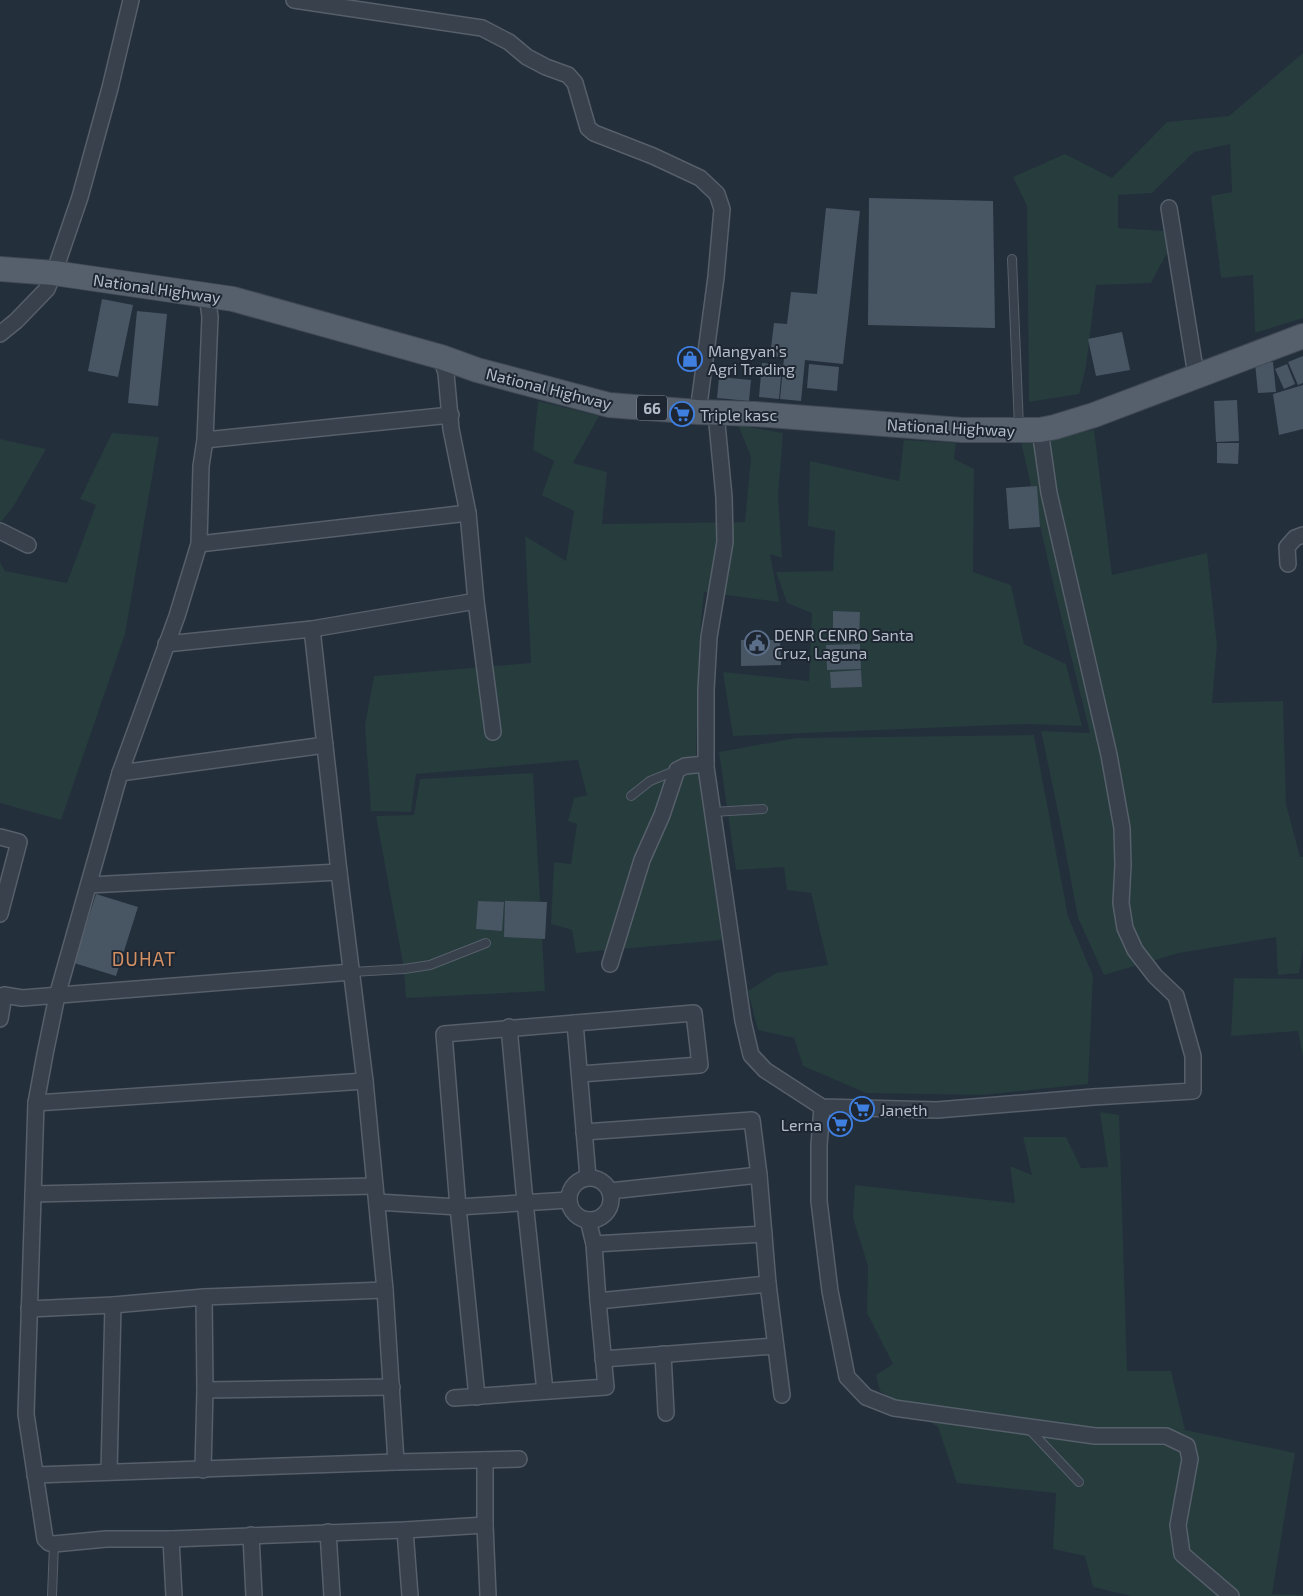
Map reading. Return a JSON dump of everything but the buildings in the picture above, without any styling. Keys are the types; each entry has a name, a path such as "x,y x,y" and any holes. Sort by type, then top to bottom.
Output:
{"main road":[{"name":"National Highway","path":"0,269 54,274 233,299 441,357 477,370 609,405 962,430 1029,430 1094,415 1303,336"}],"street":[{"path":"0,334 16,321 47,289 54,274 80,197 132,0"},
{"path":"294,0 482,28 509,42 528,57 546,67 568,75 575,83 588,128 594,133 653,156 700,178 717,194 722,208 707,412 724,498 725,542 709,637 706,690 706,764 743,1021 751,1055 765,1070 822,1108 937,1110 1092,1097 1194,1091 1193,1056 1176,996 1155,976 1135,950 1126,928 1121,903 1123,866 1122,828 1109,755 1050,493 1029,430"},
{"path":"1169,208 1196,376"},
{"path":"207,295 210,317 205,440 201,466 199,544 177,616 120,773 58,996 36,1103 26,1414 45,1539 49,1543 54,1544 106,1539 171,1539 485,1525"},
{"path":"441,357 446,373 451,429 468,513 476,601 493,732"},
{"path":"205,440 450,415"},
{"path":"199,544 468,513"},
{"path":"0,531 28,545"},
{"path":"1288,564 1287,547 1295,538 1303,536"},
{"path":"166,644 312,629 476,601"},
{"path":"312,629 365,1081 385,1290 396,1462"},
{"path":"120,773 325,745"},
{"path":"610,964 642,860 662,816 677,770 685,766 706,764"},
{"path":"0,837 19,842 0,914"},
{"path":"90,885 339,872"},
{"path":"0,1018 2,995 22,998 58,996 352,972"},
{"path":"478,1397 458,1207 444,1034 694,1012 700,1065 580,1074"},
{"path":"575,1023 588,1177"},
{"path":"509,1028 525,1202 546,1391"},
{"path":"36,1103 365,1081"},
{"path":"822,1108 819,1144 819,1201 830,1291 847,1377 866,1398 894,1408 1095,1436 1166,1436 1187,1446 1190,1459 1178,1525 1182,1554 1231,1596"},
{"path":"584,1132 752,1120 759,1175 768,1284 782,1395"},
{"path":"610,1191 759,1175"},
{"path":"588,1177 602,1181 610,1191 611,1202 606,1213 597,1219 579,1218 574,1214 568,1200 570,1190 574,1185 588,1177"},
{"path":"33,1194 375,1186"},
{"path":"377,1202 458,1207 568,1200"},
{"path":"454,1398 606,1388 594,1244 588,1220"},
{"path":"594,1244 764,1234"},
{"path":"598,1301 768,1284"},
{"path":"29,1309 113,1305 204,1297 385,1290"},
{"path":"203,1470 205,1390 204,1297"},
{"path":"109,1472 113,1305"},
{"path":"603,1359 775,1346"},
{"path":"663,1354 666,1413"},
{"path":"205,1390 392,1387"},
{"path":"35,1475 519,1459"},
{"path":"485,1460 488,1596"},
{"path":"405,1530 410,1596"},
{"path":"328,1532 332,1596"},
{"path":"251,1536 254,1596"},
{"path":"171,1539 174,1596"}],"lane":[{"path":"1012,259 1029,430"},
{"path":"631,796 650,781 677,770"},
{"path":"713,812 763,809"},
{"path":"352,972 404,969 430,965 486,943"},
{"path":"1027,1427 1079,1482"},
{"path":"52,1596 54,1544"}],"green space":[{"path":"1303,53 1303,318 1255,333 1253,275 1221,278 1211,196 1232,192 1230,144 1194,152 1152,193 1118,195 1118,228 1164,231 1169,249 1151,283 1096,285 1086,367 1079,394 1029,402 1027,206 1013,177 1065,154 1112,178 1167,122 1229,116"},
{"path":"538,401 599,416 573,463 607,472 602,524 745,522 751,457 738,425 783,433 778,496 782,558 770,554 779,602 704,592 700,632 696,754 722,940 576,953 572,930 551,924 554,862 571,864 577,824 568,821 574,798 587,795 578,760 416,774 411,812 371,811 365,725 374,676 531,663 525,536 566,561 574,511 542,495 554,461 533,450"},
{"path":"1094,430 1112,575 1207,553 1217,645 1212,703 1283,701 1286,804 1300,857 1303,857 1303,950 1299,973 1278,975 1276,937 1179,953 1104,975 1078,918 1041,731 1090,733 1021,442"},
{"path":"112,433 159,437 125,634 61,820 0,803 0,562 5,571 67,583 96,505 80,499"},
{"path":"0,439 46,449 13,507 0,523"},
{"path":"904,440 956,443 954,459 974,469 973,572 1011,585 1024,644 1066,664 1082,726 1027,724 733,736 723,672 809,681 812,613 787,603 776,572 833,571 835,531 808,526 810,461 899,481"},
{"path":"1034,735 1068,916 1093,976 1088,1084 982,1095 866,1093 803,1066 794,1038 758,1030 748,991 776,973 828,965 811,893 787,890 784,867 736,870 719,752 796,738"},
{"path":"533,773 545,991 406,998 404,969 376,816 414,815 420,779"},
{"path":"1234,978 1303,979 1303,1058 1298,1031 1231,1036"},
{"path":"1100,1112 1119,1115 1127,1371 1171,1371 1185,1430 1295,1453 1272,1594 1303,1596 1131,1596 1093,1587 1085,1556 1053,1549 1056,1493 957,1483 938,1427 880,1391 876,1375 893,1364 867,1313 868,1266 853,1218 855,1185 1015,1203 1010,1166 1032,1175 1023,1137 1066,1137 1081,1168 1108,1167"}],"place":[{"name":"Mangyan's Agri Trading","path":"690,359"},
{"name":"Triple kasc","path":"682,414"},
{"name":"DENR CENRO Santa Cruz, Laguna","path":"757,643"},
{"name":"Janeth","path":"862,1109"},
{"name":"Lerna","path":"840,1124"}],"district":[{"name":"DUHAT","path":"144,958"}]}
